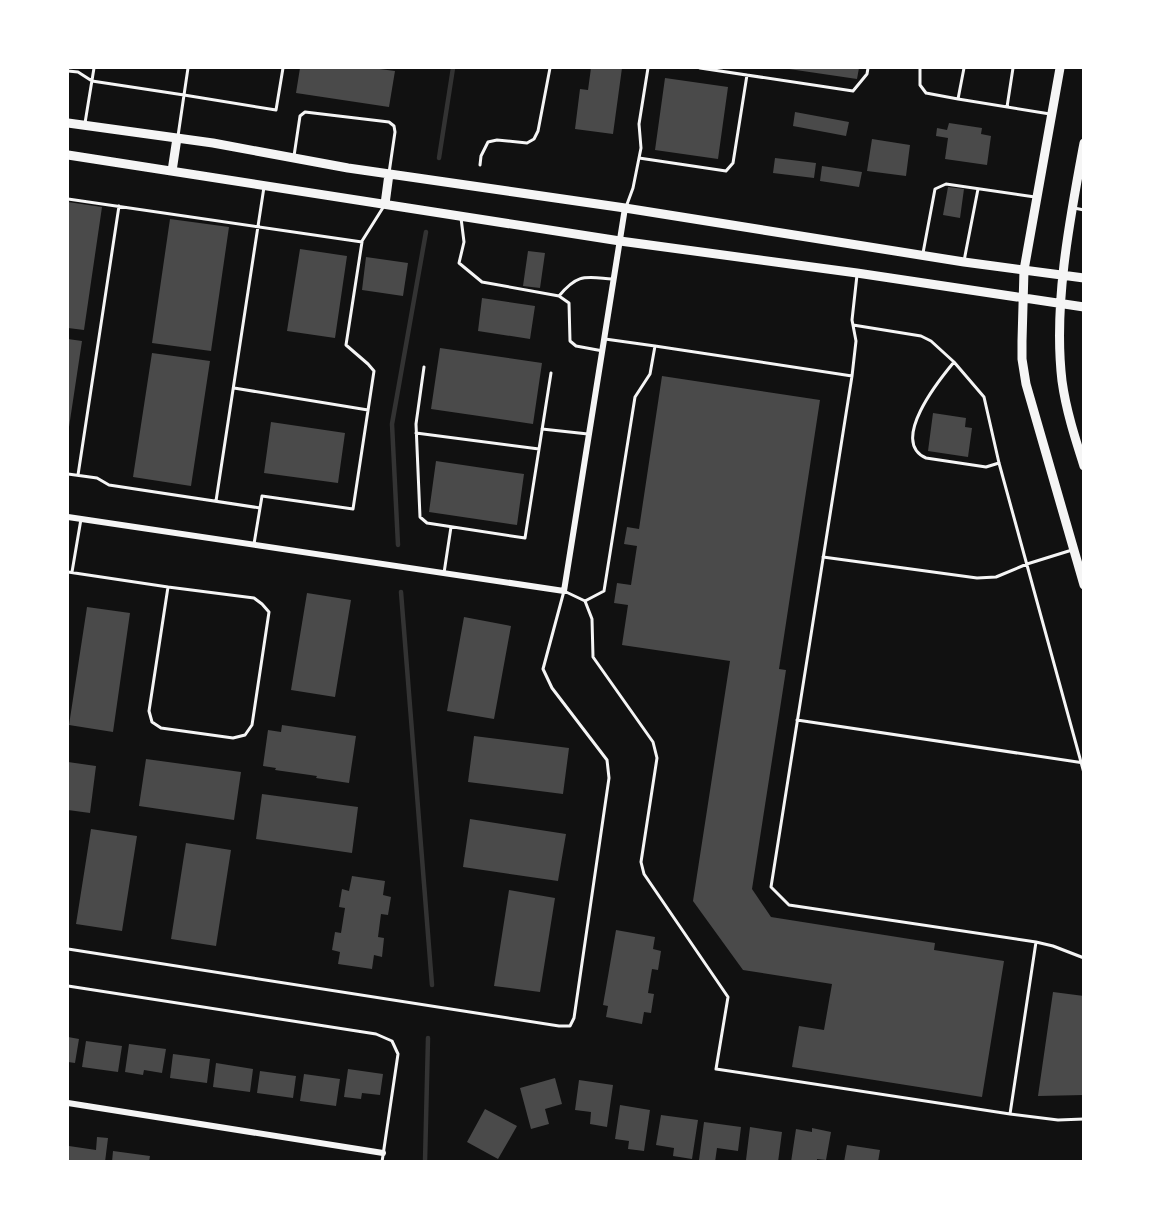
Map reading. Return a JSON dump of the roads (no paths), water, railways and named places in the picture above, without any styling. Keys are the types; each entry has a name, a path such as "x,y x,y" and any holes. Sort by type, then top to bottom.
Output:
{"main road":[{"path":"1060,68 1024,270 1022,359 1026,384 1083,585"},
{"path":"68,123 213,143 389,174 625,208 964,262 1083,278"},
{"path":"172,171 177,138"},
{"path":"1083,143 1064,275 1060,353 1063,381 1083,466"},
{"path":"68,155 620,241 1083,307"},
{"path":"385,204 389,174"},
{"path":"1073,549 1083,547"}],"street":[{"path":"68,517 564,591 625,208"},
{"path":"68,1103 383,1153"}],"lane":[{"path":"85,125 94,68"},
{"path":"177,138 188,68"},
{"path":"68,71 78,72 92,81 276,110 283,68"},
{"path":"625,208 633,188 639,159 639,124 648,68"},
{"path":"700,68 853,91 867,74 868,68"},
{"path":"920,68 920,85 927,93 1052,114"},
{"path":"957,99 964,68"},
{"path":"1007,107 1013,68"},
{"path":"639,159 726,171 734,163 747,75"},
{"path":"293,158 300,116 305,112 389,122 395,132 389,174"},
{"path":"922,255 935,189 946,184 1037,197"},
{"path":"216,501 264,185"},
{"path":"964,262 978,189"},
{"path":"68,199 362,242"},
{"path":"254,545 262,496 353,509 374,371 346,345 362,242 385,204"},
{"path":"78,475 119,206"},
{"path":"1072,208 1083,210"},
{"path":"460,216 465,242 459,263 482,282 559,296 569,303 570,341 576,346 603,351"},
{"path":"857,273 852,320 856,341 852,376 771,887 789,905 1036,942 1083,958"},
{"path":"559,296 569,284 585,277 614,280"},
{"path":"853,325 921,336 931,341 954,362 984,397 999,464 1083,773"},
{"path":"605,339 852,376"},
{"path":"585,601 604,591 635,397 650,374 655,346"},
{"path":"954,362 922,407 916,423 914,448 919,455 927,458 986,467 999,464"},
{"path":"424,367 416,424 420,517 427,523 525,538 551,373"},
{"path":"234,388 368,410"},
{"path":"542,429 590,434"},
{"path":"416,433 539,449"},
{"path":"68,474 97,477 109,485 260,508"},
{"path":"81,519 70,572 254,598 269,612 252,725 245,735 233,738 210,735 162,728 152,722 149,711 168,587"},
{"path":"444,573 451,527"},
{"path":"823,557 977,578 996,577 1073,549"},
{"path":"68,949 570,1026 574,1018 609,778 607,760 552,688 543,669 564,591 585,601 592,619 592,657 653,742 657,758 641,862 644,874 728,997 716,1069 1010,1114 1058,1120 1083,1119"},
{"path":"797,720 1082,763"},
{"path":"1010,1114 1036,942"},
{"path":"68,986 376,1034 392,1041 398,1054 382,1161"}],"waterway":[{"path":"439,158 453,68"},
{"path":"398,545 392,424 426,232"},
{"path":"401,592 432,985"},
{"path":"425,1162 428,1038"}]}
